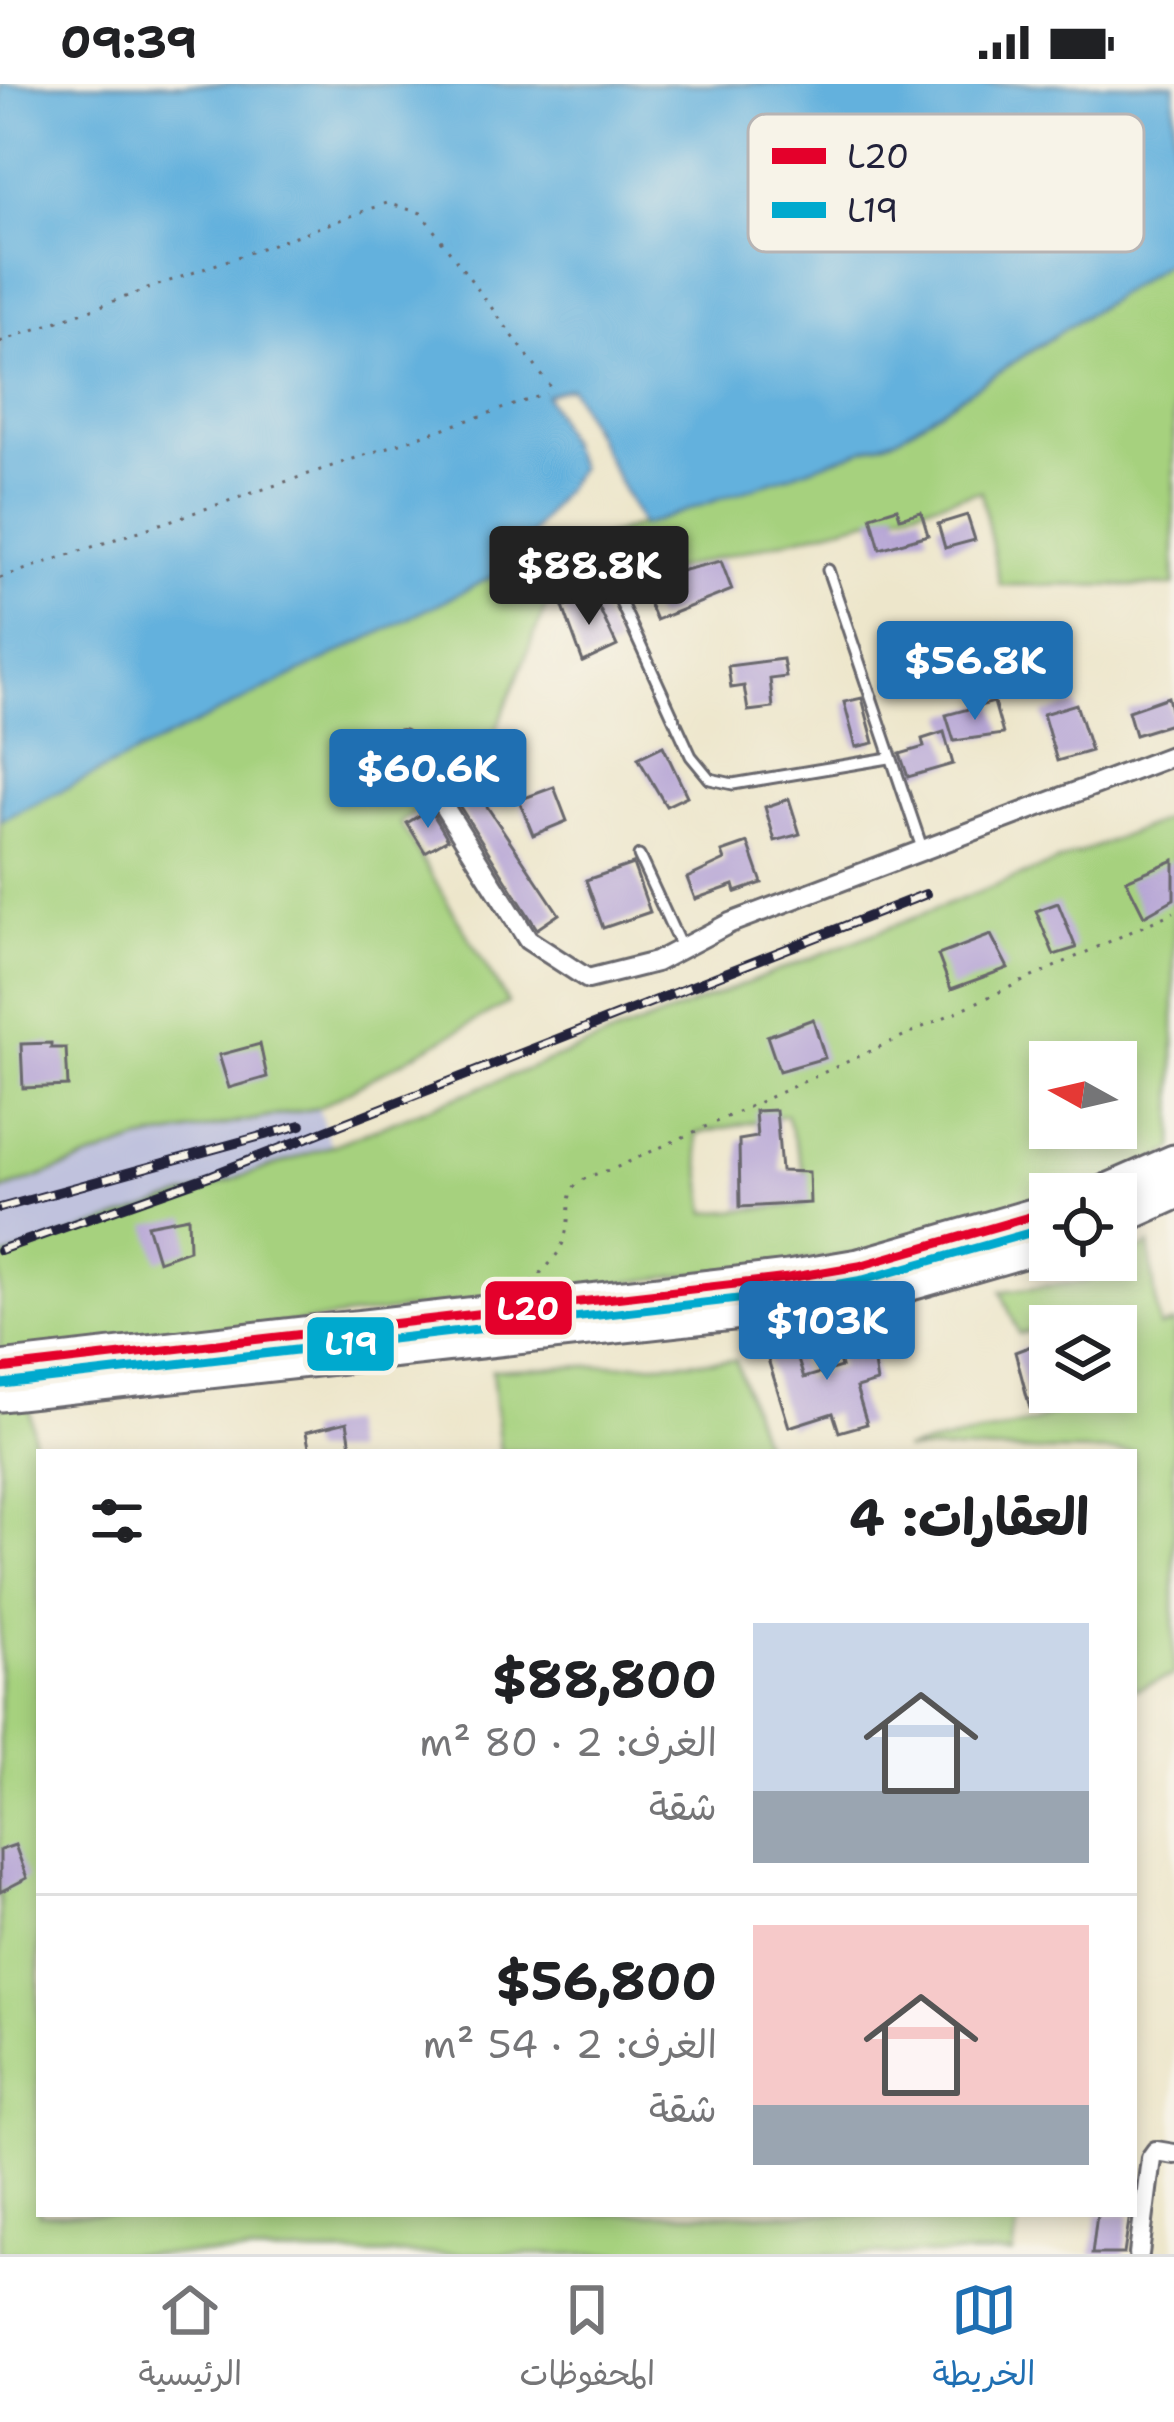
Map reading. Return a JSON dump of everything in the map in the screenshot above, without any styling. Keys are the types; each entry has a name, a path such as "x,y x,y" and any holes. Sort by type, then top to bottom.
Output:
{"highway":[{"path":"1137,1178 1174,1162"},
{"path":"1137,1210 1174,1193"},
{"path":"0,1369 859,1266 1029,1217"},
{"path":"0,1394 788,1306 904,1285 1029,1249"}],"street":[{"path":"402,740 528,940 588,979 642,966 730,923 1174,755"},
{"path":"1139,2254 1151,2158 1156,2151 1174,2154"}],"lane":[{"path":"828,570 922,848"},
{"path":"616,592 692,756 710,779 733,784 889,758"},
{"path":"639,856 682,949"}],"path":[{"path":"0,343 387,202 421,213 553,390"},
{"path":"0,578 546,394"},
{"path":"504,1310 560,1251 569,1189 581,1177 613,1169 866,1056 1174,912"}],"shaded area":[{"path":"318,1108 331,1146 0,1259 0,1191 139,1141"}],"green space":[{"path":"1174,258 1174,586 1000,585 981,491 548,601 483,763 400,823 508,1003 318,1108 139,1141 0,1191 0,821 506,570 897,438"},
{"path":"1174,816 1174,1149 1130,1173 1029,1173 1029,1208 867,1253 0,1359 0,1259 331,1146","holes":["786,1115 806,1177 806,1205 707,1213 696,1134"]},
{"path":"1149,1245 1159,1327 1174,1323 1174,1675 1137,1689 1137,1449 908,1449 1032,1423 1055,1413 1137,1413 1137,1305 1029,1305 1029,1331 1019,1334 1001,1291 1087,1281 1137,1281 1137,1252"},
{"path":"736,1360 765,1449 500,1449 492,1370"},
{"path":"29,1401 36,1460 36,2217 1019,2217 1013,2254 0,2254 0,1405"}],"water":[{"path":"0,84 1174,84 1174,258 897,438 642,526 570,387 546,395 579,468 506,570 0,821"}],"building":[{"path":"897,508 900,518 921,512 928,535 880,549 871,516"},
{"path":"967,515 975,540 945,548 938,524"},
{"path":"721,561 732,590 656,620 639,581"},
{"path":"593,595 617,646 583,662 563,607"},
{"path":"969,623 978,663 921,678 913,641"},
{"path":"783,659 786,677 770,679 773,708 748,711 744,686 731,688 728,666"},
{"path":"1168,697 1174,723 1135,735 1128,711"},
{"path":"862,698 874,743 856,747 844,702"},
{"path":"994,702 1003,734 954,741 946,715"},
{"path":"1076,704 1091,751 1057,761 1043,714"},
{"path":"944,732 953,764 908,777 900,754 924,747 922,739"},
{"path":"663,746 687,796 666,806 638,758"},
{"path":"470,768 489,799 484,802 559,914 537,929 445,783"},
{"path":"554,787 567,821 533,835 519,800"},
{"path":"789,799 800,834 775,841 765,807"},
{"path":"430,809 448,839 425,852 407,823"},
{"path":"748,843 762,883 736,892 734,885 695,899 687,878 725,860 722,852"},
{"path":"1174,860 1174,899 1144,916 1126,880"},
{"path":"633,864 650,912 603,928 586,880"},
{"path":"1058,903 1076,948 1054,955 1036,911"},
{"path":"991,935 1008,968 951,989 938,955"},
{"path":"813,1019 825,1058 779,1071 767,1036"},
{"path":"51,1043 51,1048 66,1048 68,1086 23,1088 21,1044"},
{"path":"260,1044 267,1077 229,1088 219,1055"},
{"path":"776,1110 781,1171 809,1172 810,1203 740,1207 739,1140 757,1137 755,1111"},
{"path":"188,1217 189,1250 158,1261 147,1225"},
{"path":"868,1327 877,1382 856,1388 867,1424 839,1432 833,1413 789,1427 767,1356 794,1348 804,1378 841,1367 833,1336"},
{"path":"1029,1347 1029,1404 1015,1352"},
{"path":"347,1422 352,1449 309,1449 306,1432"},
{"path":"15,1845 27,1878 0,1892 0,1850"},
{"path":"1097,2217 1130,2217 1124,2254 1092,2254"}],"railway":[{"path":"0,1250 212,1175 926,894"},
{"path":"0,1208 301,1125"}],"transit line":[{"name":"L20","path":"0,1369 788,1278 859,1266 1029,1217"},
{"name":"L19","path":"2,1384 790,1293 863,1280 1029,1233"}]}
